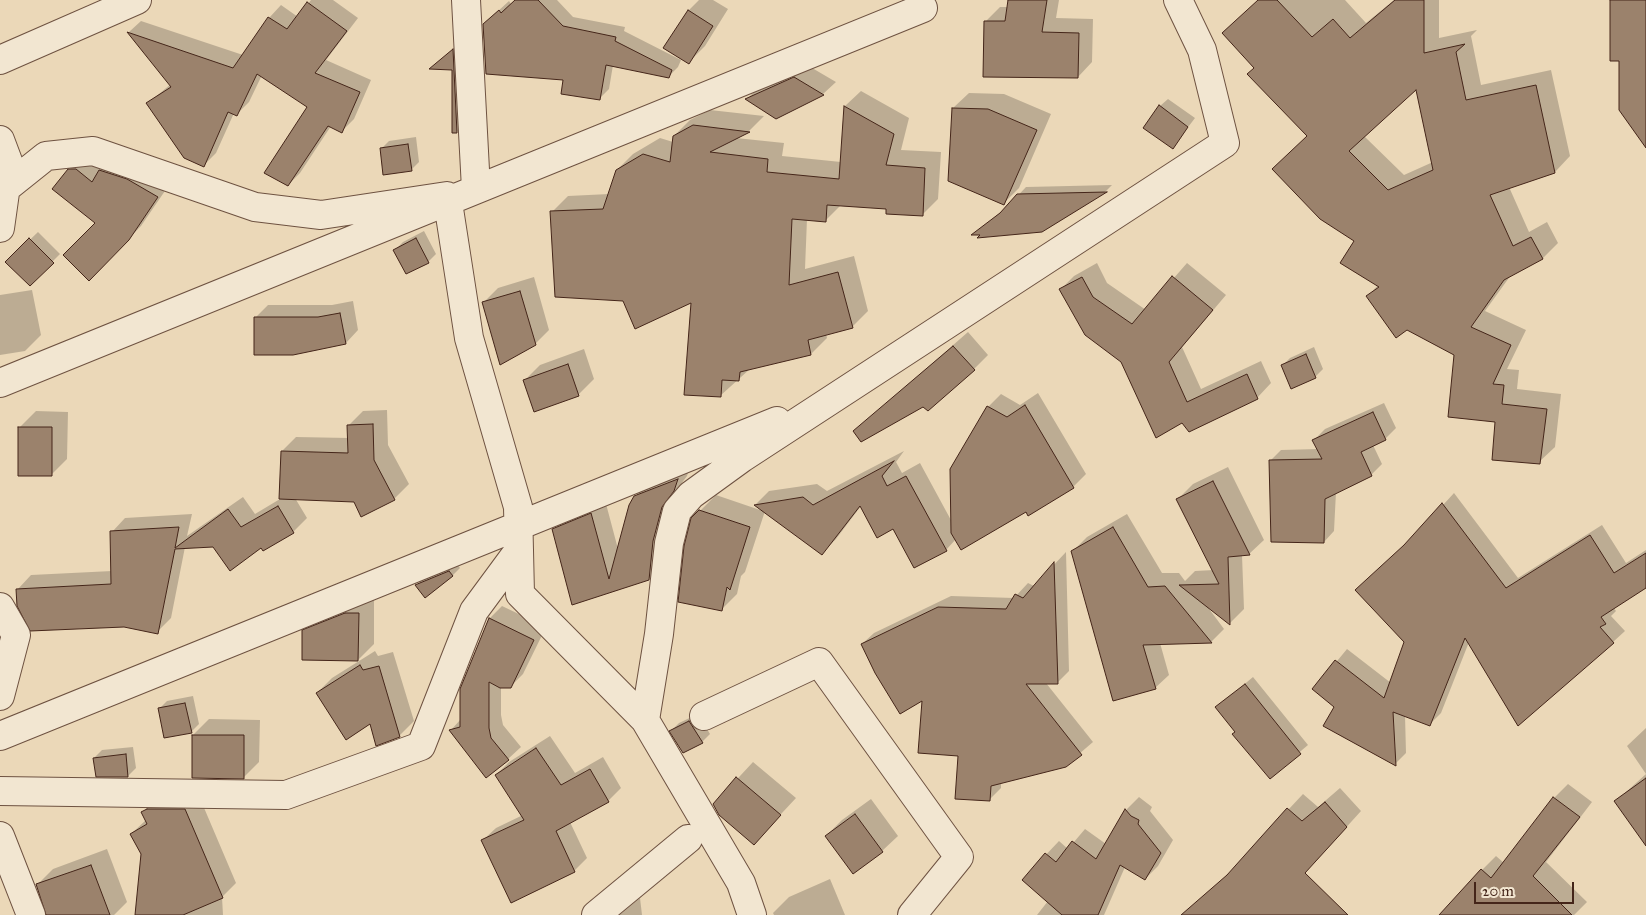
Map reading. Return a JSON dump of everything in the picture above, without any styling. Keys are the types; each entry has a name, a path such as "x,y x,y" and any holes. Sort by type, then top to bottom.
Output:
{"street":[{"path":"0,60 137,0"},
{"path":"466,0 476,189"},
{"path":"645,720 659,634 669,543 677,510 691,495 742,458 1225,143 1202,50 1178,0"},
{"path":"0,383 923,8"},
{"path":"0,228 4,152"},
{"path":"4,152 6,188 46,156 93,152 256,207 321,215 447,196 469,338 518,507 520,594 645,720 741,883 752,915"},
{"path":"0,736 839,395"},
{"path":"0,791 286,795 421,746 474,611 519,550"},
{"path":"0,607 16,635 0,696"},
{"path":"704,716 819,662 959,857 912,915"},
{"path":"0,836 31,915"},
{"path":"596,915 688,839"}],"building":[{"path":"515,0 538,0 563,26 616,37 615,41 672,70 669,78 606,65 600,100 561,94 563,80 486,74 483,24 499,10 501,13"},
{"path":"1008,0 1047,0 1042,32 1079,33 1078,78 983,77 984,21 1005,21"},
{"path":"1258,0 1277,0 1312,37 1333,19 1350,38 1395,0 1424,0 1424,53 1465,44 1456,52 1466,100 1536,85 1555,173 1490,195 1513,246 1531,237 1543,259 1504,280 1471,327 1511,345 1493,384 1504,385 1502,404 1547,409 1540,464 1492,460 1495,422 1448,417 1454,355 1407,330 1396,338 1366,296 1379,287 1340,263 1354,241 1320,219 1272,169 1307,136 1247,74 1254,68 1222,33","holes":["1416,90 1433,170 1388,190 1349,151"]},
{"path":"1610,0 1646,0 1646,148 1619,110 1619,61 1610,61"},
{"path":"307,2 347,31 315,73 360,92 342,133 328,126 288,186 264,173 307,107 257,74 237,116 228,112 204,167 184,158 146,103 171,87 127,32 233,68 268,17 287,29"},
{"path":"688,10 713,26 689,64 663,48"},
{"path":"453,49 457,133 452,133 452,70 429,69"},
{"path":"794,77 824,95 776,119 745,99"},
{"path":"1159,105 1188,127 1173,149 1143,128"},
{"path":"844,106 894,134 886,165 925,168 923,216 886,214 886,209 827,205 826,222 792,219 789,285 838,272 853,328 808,340 811,355 740,372 739,381 722,380 721,397 684,395 691,303 635,329 623,301 555,297 550,211 603,209 616,170 643,154 670,162 673,136 693,125 750,132 710,152 768,159 767,172 839,179"},
{"path":"952,108 988,109 1037,130 1004,205 948,181"},
{"path":"408,144 412,171 383,175 380,148"},
{"path":"68,169 76,169 92,182 99,170 127,179 158,197 129,240 89,281 63,255 95,223 52,189"},
{"path":"1107,192 1042,232 977,238 980,235 971,235 1000,213 1017,194"},
{"path":"29,238 54,263 30,286 5,262"},
{"path":"416,238 429,263 406,274 393,250"},
{"path":"1172,276 1213,310 1169,362 1187,402 1247,374 1258,399 1189,432 1182,423 1156,438 1121,362 1085,335 1059,289 1082,277 1093,297 1132,324"},
{"path":"520,291 536,345 500,365 482,302"},
{"path":"340,313 346,344 293,355 254,355 254,317 318,317"},
{"path":"953,346 975,370 928,411 923,407 861,442 853,431"},
{"path":"1306,354 1316,378 1291,389 1281,365"},
{"path":"568,364 579,396 534,412 523,380"},
{"path":"1025,405 1074,488 1028,516 1026,512 961,550 951,533 950,469 987,406 1007,417"},
{"path":"1373,412 1386,440 1361,452 1372,476 1325,499 1324,543 1271,542 1269,460 1322,459 1312,440"},
{"path":"373,424 374,460 395,500 361,517 354,502 279,499 281,451 348,453 347,425"},
{"path":"18,427 52,427 52,476 18,476"},
{"path":"894,461 882,476 887,486 906,476 947,551 914,568 893,529 877,538 860,506 822,555 754,505 803,497 813,505"},
{"path":"678,479 674,491 662,507 653,541 649,580 572,605 552,529 591,513 609,579 629,505 634,496"},
{"path":"1213,481 1250,555 1228,557 1230,625 1179,585 1219,584 1176,499"},
{"path":"1442,503 1506,588 1590,535 1614,573 1646,553 1646,588 1601,617 1606,624 1600,627 1614,643 1518,726 1465,638 1430,726 1393,712 1396,766 1323,726 1334,707 1312,689 1335,660 1384,698 1404,642 1355,590 1404,545"},
{"path":"278,506 294,533 263,551 261,548 230,571 213,547 175,549 158,634 124,627 30,631 17,606 16,589 111,584 110,531 179,527 175,548 228,509 241,527"},
{"path":"699,510 750,527 730,590 727,587 722,611 678,602 684,546 691,518"},
{"path":"1113,527 1148,587 1165,586 1212,643 1143,645 1156,689 1113,701 1071,551"},
{"path":"1054,562 1058,684 1026,684 1082,755 1066,767 991,786 990,801 955,799 958,756 918,753 922,701 900,714 875,673 861,644 938,607 1006,609 1015,594 1023,598"},
{"path":"449,571 453,576 425,598 415,585"},
{"path":"345,613 359,613 358,661 302,660 302,630"},
{"path":"489,618 534,640 511,688 500,688 489,682 489,728 491,738 509,760 486,778 449,730 460,727 460,689"},
{"path":"360,665 363,670 379,666 400,737 376,746 370,724 346,740 316,693"},
{"path":"1245,684 1301,754 1270,779 1232,734 1235,732 1215,707"},
{"path":"185,703 192,733 164,738 158,708"},
{"path":"689,721 703,743 683,753 669,731"},
{"path":"192,735 244,735 244,779 192,778"},
{"path":"536,748 561,785 590,769 609,802 556,831 575,872 511,903 481,840 524,820 495,775"},
{"path":"126,754 128,777 96,777 93,758"},
{"path":"736,777 781,815 754,845 719,815 713,804"},
{"path":"1646,778 1646,846 1614,801"},
{"path":"1553,797 1580,817 1533,876 1572,915 1439,915 1481,869 1491,878"},
{"path":"1325,802 1347,827 1305,873 1348,915 1181,915 1227,875 1287,808 1302,821"},
{"path":"147,809 185,809 223,898 183,915 135,915 141,854 130,834 147,824 141,812"},
{"path":"1125,809 1131,816 1139,820 1138,824 1161,853 1145,880 1120,865 1098,915 1062,915 1022,880 1045,853 1056,862 1072,841 1096,859"},
{"path":"855,814 883,852 853,874 825,836"},
{"path":"91,865 110,915 46,915 36,884"}]}
